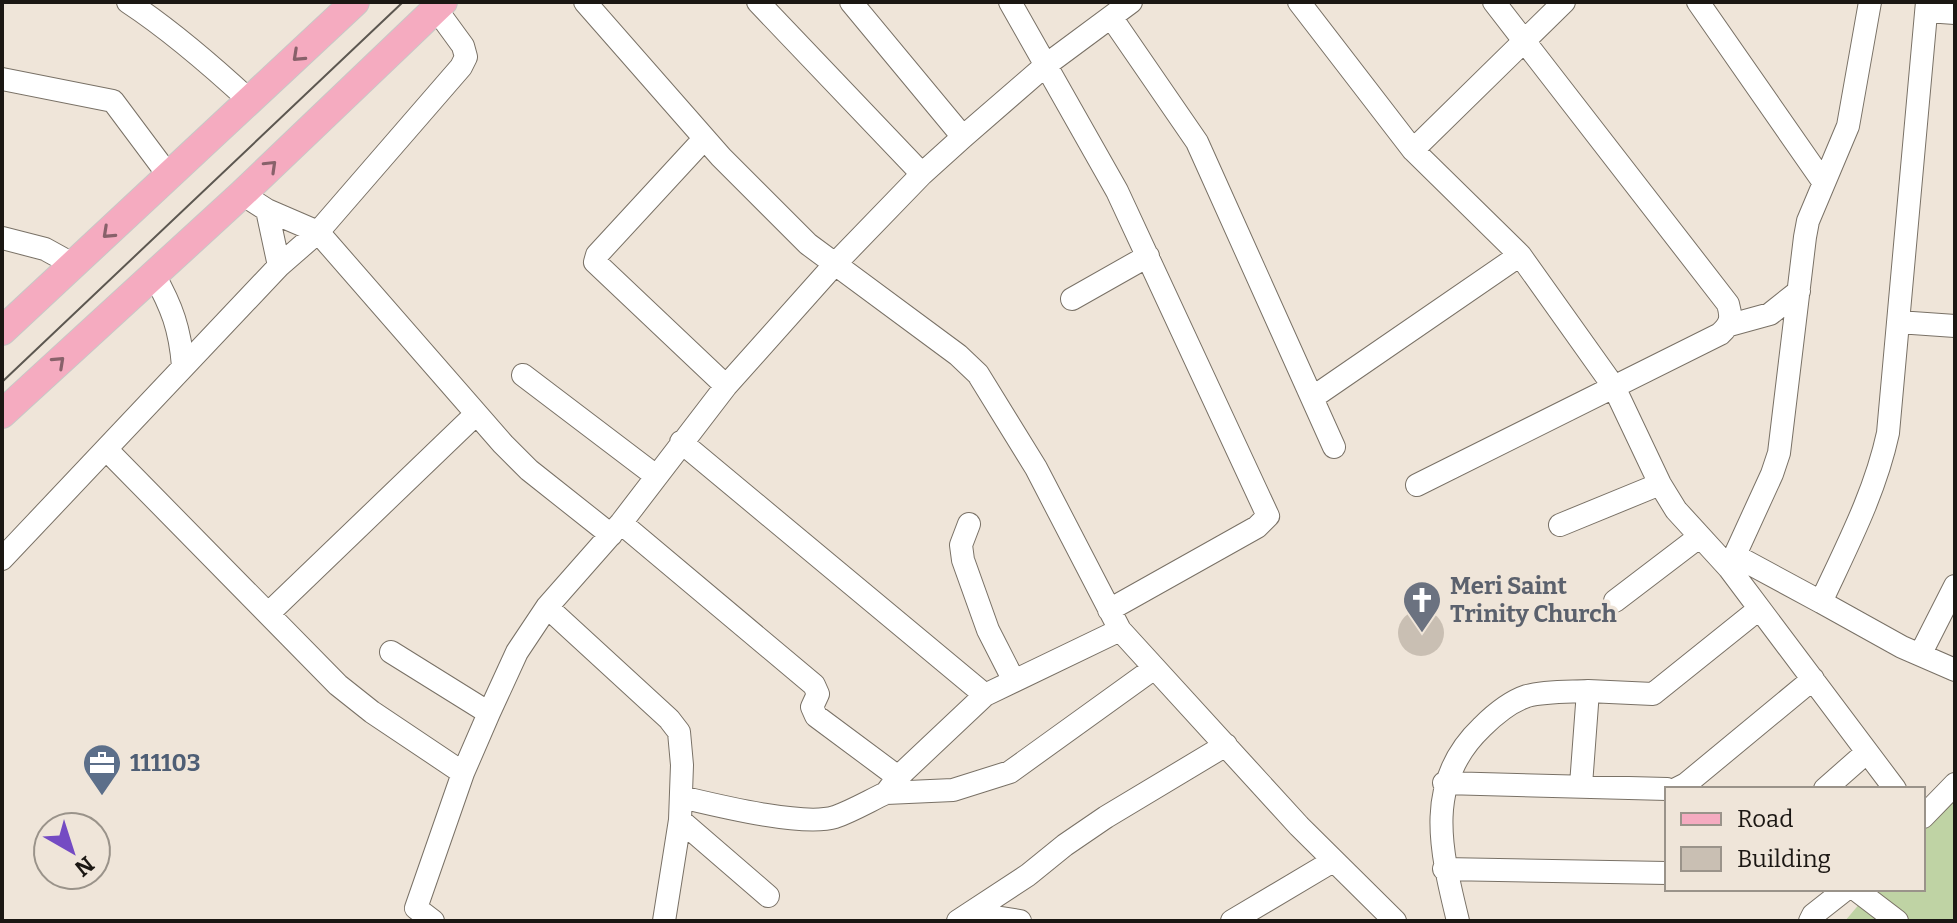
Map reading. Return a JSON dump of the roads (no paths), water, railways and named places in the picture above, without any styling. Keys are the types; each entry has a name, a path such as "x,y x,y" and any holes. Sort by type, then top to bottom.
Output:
{"main road":[{"path":"2,331 355,2"},
{"path":"2,414 242,194 440,5"}],"street":[{"path":"128,2 192,50 250,101"},
{"path":"585,2 704,139 808,244 958,355 978,374 1036,468 1114,620 1153,669 1333,861 1395,921"},
{"path":"758,2 922,174"},
{"path":"851,2 963,137"},
{"path":"681,797 747,812 818,820 834,817 892,785 985,695 1114,620 1257,527 1268,516 1117,191 1010,2"},
{"path":"420,917 463,773 517,652 547,607 616,529 726,386 834,265 922,174 963,137 1046,65 1131,2"},
{"path":"1299,2 1413,150 1520,255 1614,387 1660,484 1676,510 1699,537 1732,562 1821,602 1902,647 1955,670"},
{"path":"1494,2 1728,304 1730,325"},
{"path":"1413,150 1564,2"},
{"path":"1698,2 1824,183"},
{"path":"1732,562 1779,453 1808,221 1848,126 1870,2"},
{"path":"2,559 279,266 318,232 461,67 466,57 463,46 440,5"},
{"path":"1821,602 1871,495 1888,433 1927,6 1955,13"},
{"path":"1111,17 1197,142 1334,447"},
{"path":"2,79 113,101 169,176"},
{"path":"704,139 597,255 595,262 726,386"},
{"path":"242,194 267,210 318,232 475,415 529,470 616,529 814,685 818,694 812,707 816,716 892,785 953,790 1010,772 1153,669"},
{"path":"267,210 279,266"},
{"path":"2,238 45,249 74,265"},
{"path":"1312,398 1520,255"},
{"path":"1072,299 1148,256"},
{"path":"154,275 173,310 181,338 183,366"},
{"path":"1417,485 1720,334 1730,325 1770,314 1799,291"},
{"path":"1898,322 1955,326"},
{"path":"523,375 656,476"},
{"path":"269,613 475,415"},
{"path":"681,442 985,695"},
{"path":"106,449 338,685 372,712 463,773"},
{"path":"1560,525 1660,484"},
{"path":"969,524 961,545 963,560 988,630 1013,679"},
{"path":"1615,601 1699,537"},
{"path":"1732,562 1759,609 1893,787"},
{"path":"1921,653 1955,586"},
{"path":"547,607 669,719 679,732 682,747 680,820 664,921"},
{"path":"1458,921 1444,869 1444,783 1459,753 1475,734 1496,713 1534,694 1588,691 1653,694 1759,609"},
{"path":"391,652 489,713"},
{"path":"1680,787 1813,679"},
{"path":"1581,785 1588,691"},
{"path":"960,919 1028,875 1106,817 1226,745"},
{"path":"1827,787 1867,752"},
{"path":"1444,783 1665,789"},
{"path":"1925,816 1951,797"},
{"path":"680,820 768,896"},
{"path":"1232,921 1333,861"},
{"path":"1444,869 1665,873"},
{"path":"1809,919 1844,891"},
{"path":"1858,891 1897,921"},
{"path":"960,919 995,917 1020,921"}],"tram line":[{"path":"2,382 403,2"}],"place":[{"name":"Meri Saint Trinity Church","path":"1422,634"},
{"name":"111103","path":"102,797"}]}
